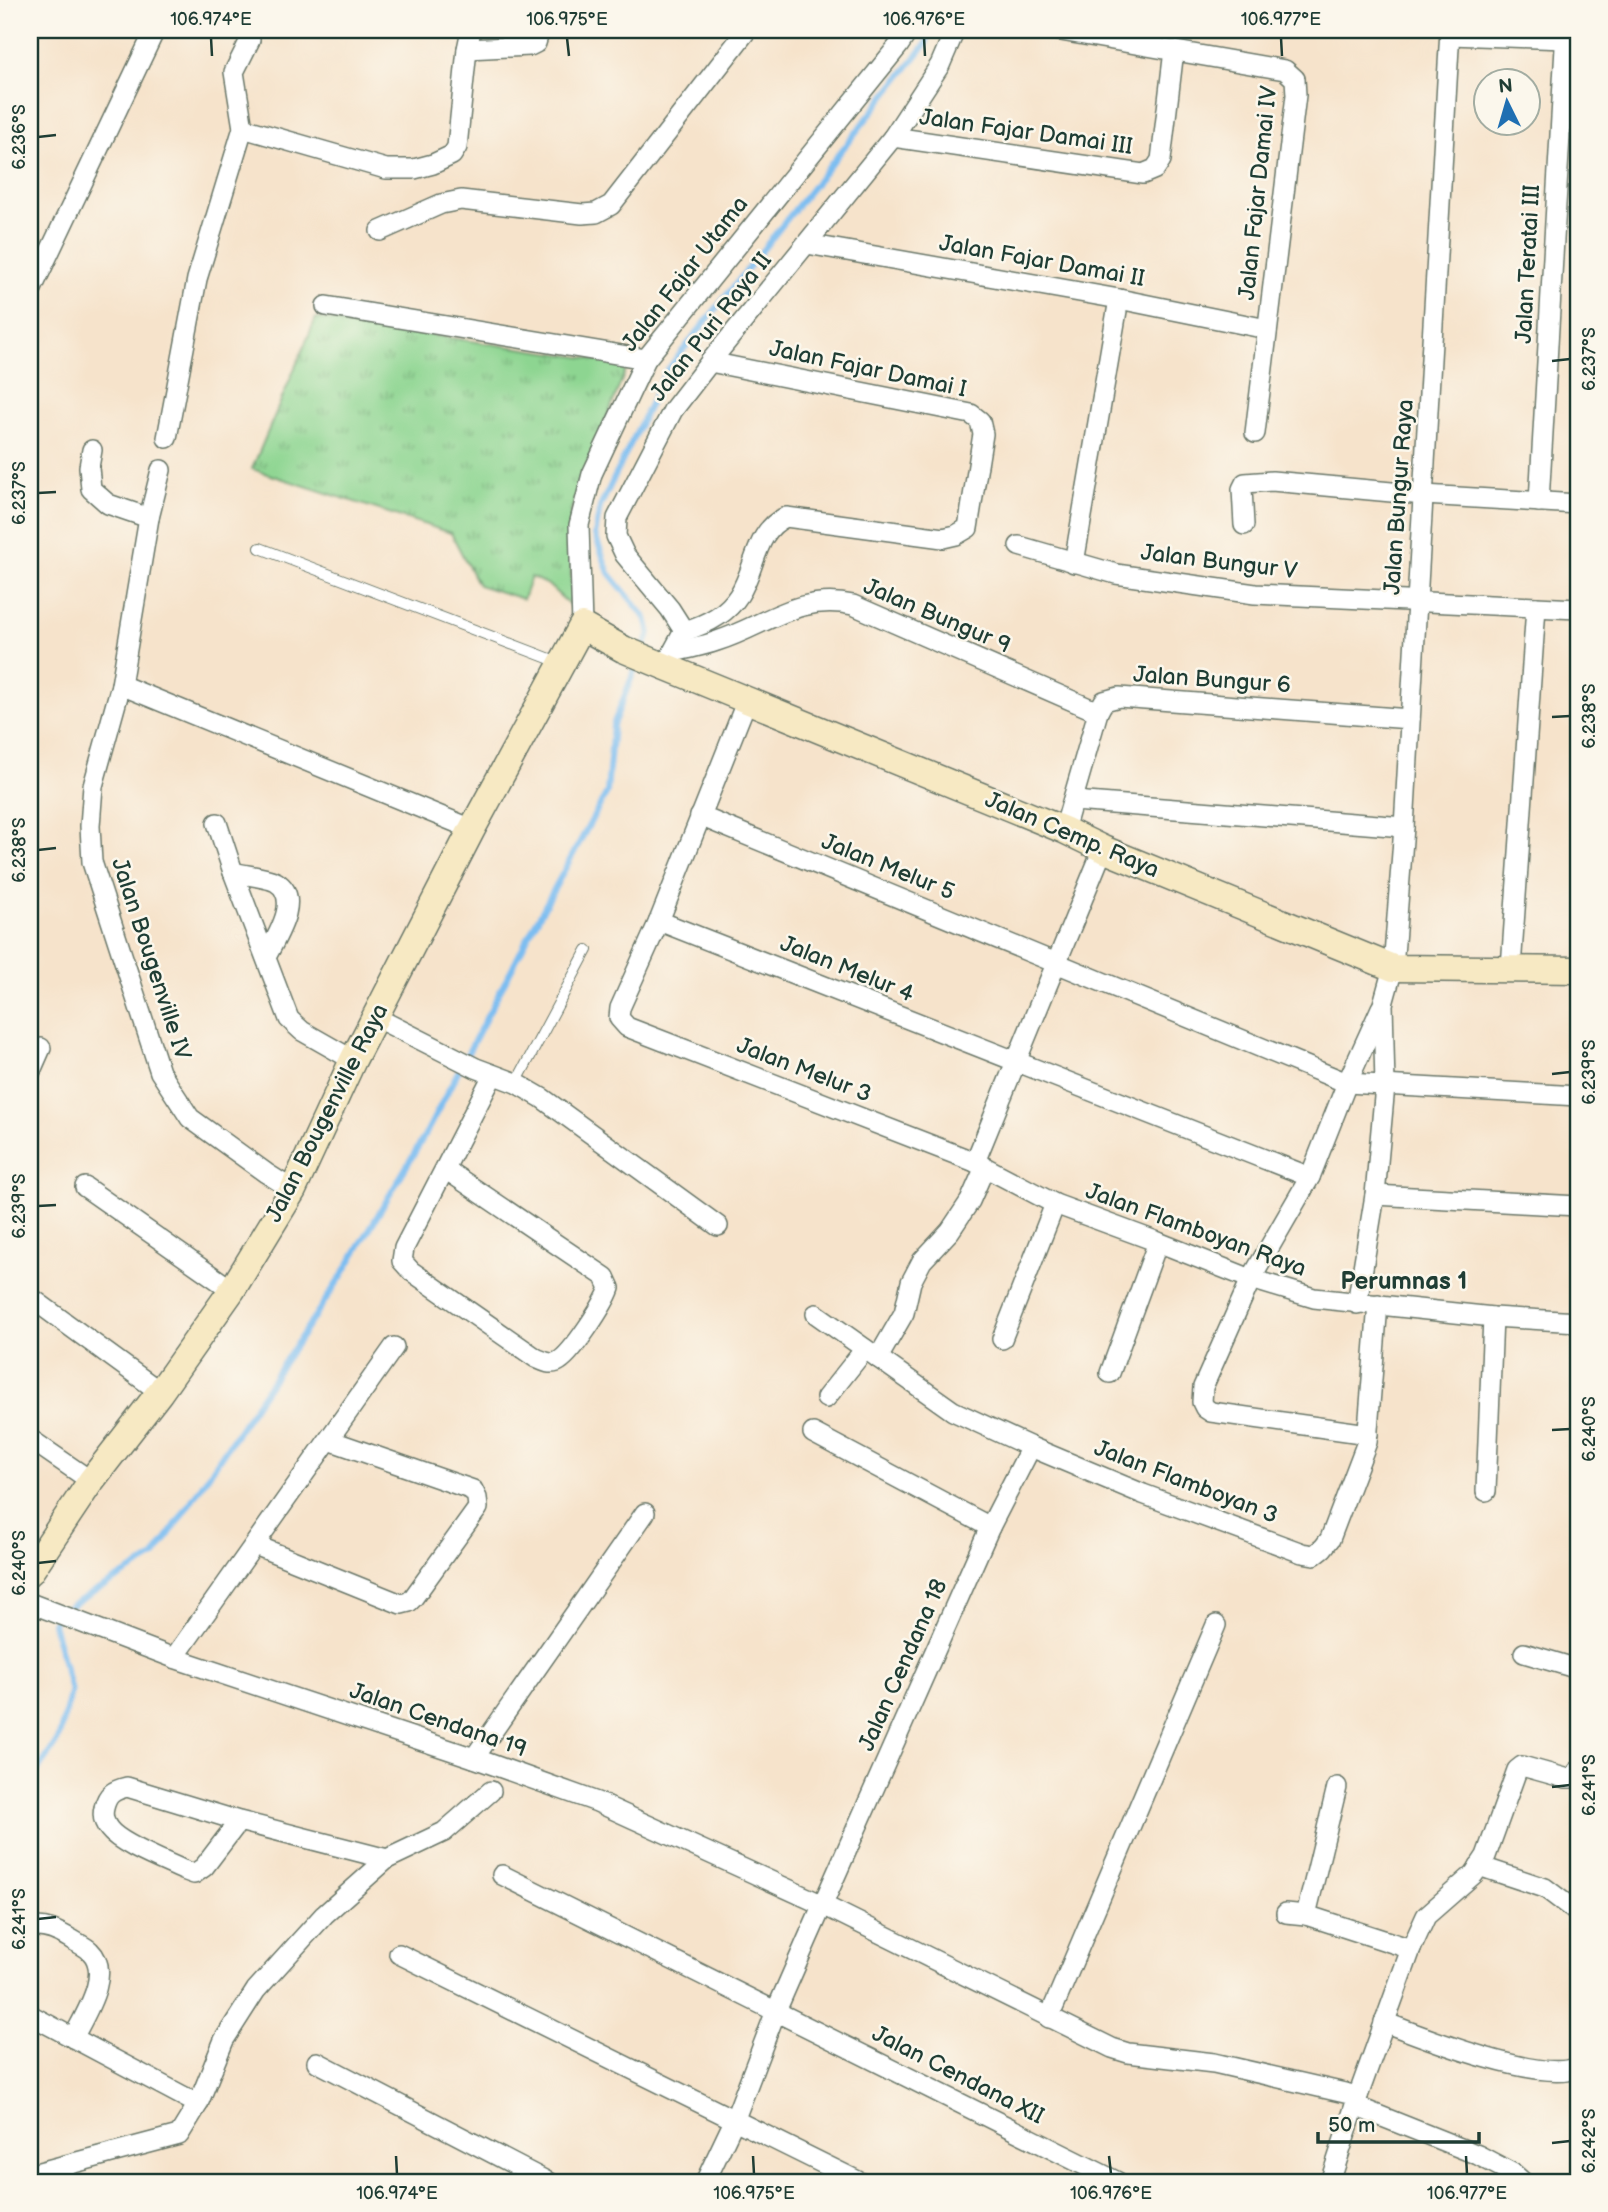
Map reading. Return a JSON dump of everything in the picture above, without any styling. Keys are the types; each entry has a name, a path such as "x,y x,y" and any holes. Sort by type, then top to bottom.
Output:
{"street":[{"path":"30,293 155,30"},
{"path":"167,438 197,279 243,128 234,72 250,40 248,30"},
{"path":"243,128 386,169 414,169 433,164 452,155 457,147 469,39 530,46 536,43 540,30"},
{"path":"380,231 440,204 475,200 582,214 596,213 611,205 747,30"},
{"name":"Jalan Fajar Utama","path":"582,626 579,525 592,474 646,359 909,30"},
{"name":"Jalan Puri Raya II","path":"684,631 670,609 625,555 616,536 617,518 673,410 893,137 940,65 955,30"},
{"name":"Jalan Fajar Damai IV","path":"1055,30 1286,70 1296,79 1255,433"},
{"path":"1450,32 1565,34"},
{"name":"Jalan Bungur Raya","path":"1383,1004 1392,968 1404,827 1450,32"},
{"name":"Jalan Teratai III","path":"1539,502 1565,34"},
{"name":"Jalan Fajar Damai III","path":"893,137 1143,174 1155,169 1161,160 1174,50"},
{"name":"Jalan Fajar Damai II","path":"807,244 1119,299 1268,329"},
{"path":"1074,563 1119,299"},
{"path":"327,306 646,359"},
{"name":"Jalan Fajar Damai I","path":"684,631 723,613 739,596 766,532 774,522 786,517 943,538 968,528 983,434 980,421 971,414 710,362"},
{"path":"92,450 89,467 91,489 108,504 149,518"},
{"name":"Jalan Bougenville IV","path":"161,470 149,518 121,685 93,786 90,826 92,862 160,1072 190,1118 293,1190"},
{"path":"1244,526 1242,489 1245,483 1250,481 1578,504"},
{"name":"Jalan Bungur V","path":"1019,546 1116,574 1255,594 1578,609"},
{"name":"Jalan Bungur 9","path":"664,660 719,641 798,607 833,600 853,605 1098,712"},
{"path":"1511,968 1536,607"},
{"name":"Jalan Cemp. Raya","path":"582,626 623,649 664,660 747,700 1392,968 1578,970"},
{"name":"Jalan Bougenville Raya","path":"30,1572 91,1481 160,1392 232,1290 293,1190 375,1017 472,829 582,626"},
{"path":"664,660 684,631"},
{"path":"121,685 472,829"},
{"name":"Jalan Bungur 6","path":"1098,712 1104,701 1118,697 1410,719"},
{"path":"659,921 747,700"},
{"path":"1064,830 1098,712"},
{"path":"1074,801 1404,827"},
{"name":"Jalan Melur 5","path":"700,816 1347,1083 1578,1096"},
{"path":"217,823 289,1018 302,1031 353,1060"},
{"path":"826,1398 872,1353 904,1313 911,1282 922,1261 957,1221 970,1201 980,1165 1017,1063 1103,849"},
{"path":"233,872 276,882 284,890 288,902 287,916 266,957"},
{"name":"Jalan Melur 3","path":"659,921 620,1008 620,1018 627,1027 980,1165"},
{"name":"Jalan Melur 4","path":"659,921 1310,1177"},
{"path":"1368,1434 1211,1412 1202,1402 1203,1387 1251,1279 1310,1177 1347,1083 1383,1004"},
{"path":"1357,1304 1375,1195 1385,1086 1383,1004"},
{"path":"375,1017 484,1072 516,1083 542,1098 718,1226"},
{"path":"30,1073 41,1048"},
{"path":"445,1168 605,1278 610,1288 607,1298 573,1347 559,1362 547,1363 536,1358 411,1271 402,1261 404,1248 445,1168 484,1072"},
{"name":"Jalan Flamboyan Raya","path":"980,1165 1055,1204 1251,1279 1314,1298 1493,1317 1578,1322"},
{"path":"85,1187 232,1290"},
{"path":"1375,1195 1578,1206"},
{"path":"1002,1339 1055,1204"},
{"path":"1110,1373 1158,1242"},
{"path":"30,1297 160,1392"},
{"name":"Jalan Flamboyan 3","path":"816,1314 953,1411 1143,1494 1314,1555 1331,1539 1359,1467 1368,1434 1378,1304"},
{"path":"1486,1492 1493,1317"},
{"path":"174,1658 394,1347"},
{"path":"813,1433 990,1527"},
{"path":"30,1439 91,1481"},
{"path":"255,1545 401,1604 413,1598 478,1508 473,1490 329,1440"},
{"name":"Jalan Cendana 18","path":"705,2182 734,2121 776,2011 990,1527 1031,1447"},
{"path":"474,1758 645,1513"},
{"name":"Jalan Cendana 19","path":"38,1606 174,1658 597,1802 823,1905 1112,2048 1128,2053 1214,2063 1356,2101 1478,2155 1514,2174 1523,2182"},
{"path":"1049,2018 1216,1625"},
{"path":"1524,1653 1578,1669"},
{"path":"1330,2182 1410,1949 1426,1916 1461,1886 1486,1856 1517,1770 1522,1766 1565,1778 1573,1778 1578,1771"},
{"path":"239,1821 204,1867 194,1874 117,1837 105,1823 103,1810 109,1794 127,1787 239,1821 387,1858"},
{"path":"1306,1915 1336,1787"},
{"path":"32,2172 179,2135 198,2104 224,2040 256,1990 324,1915 387,1858 444,1832 491,1791"},
{"path":"1479,1866 1545,1888 1578,1913"},
{"name":"Jalan Cendana XII","path":"502,1875 1118,2182"},
{"path":"1286,1913 1306,1915 1410,1949"},
{"path":"30,1928 43,1926 67,1937 90,1951 99,1969 96,1991 73,2038"},
{"path":"399,1954 860,2182"},
{"path":"30,2015 198,2104"},
{"path":"1384,2022 1439,2043 1518,2066 1542,2070 1572,2070 1578,2067"},
{"path":"317,2062 548,2182"}],"lane":[{"path":"260,548 561,663"},
{"path":"516,1083 587,950"}],"green space":[{"path":"316,318 628,364 571,510 571,606 547,584 531,577 523,599 478,585 451,533 252,469"}],"waterway":[{"path":"643,650 650,633 646,618 609,573 595,535 600,507 665,373 926,44 931,30"},
{"path":"30,1782 58,1740 71,1691 53,1623 58,1613 154,1557 343,1274 425,1135 607,792 613,725 637,664"}],"district":[{"name":"Perumnas 1","path":"1404,1281"}]}
